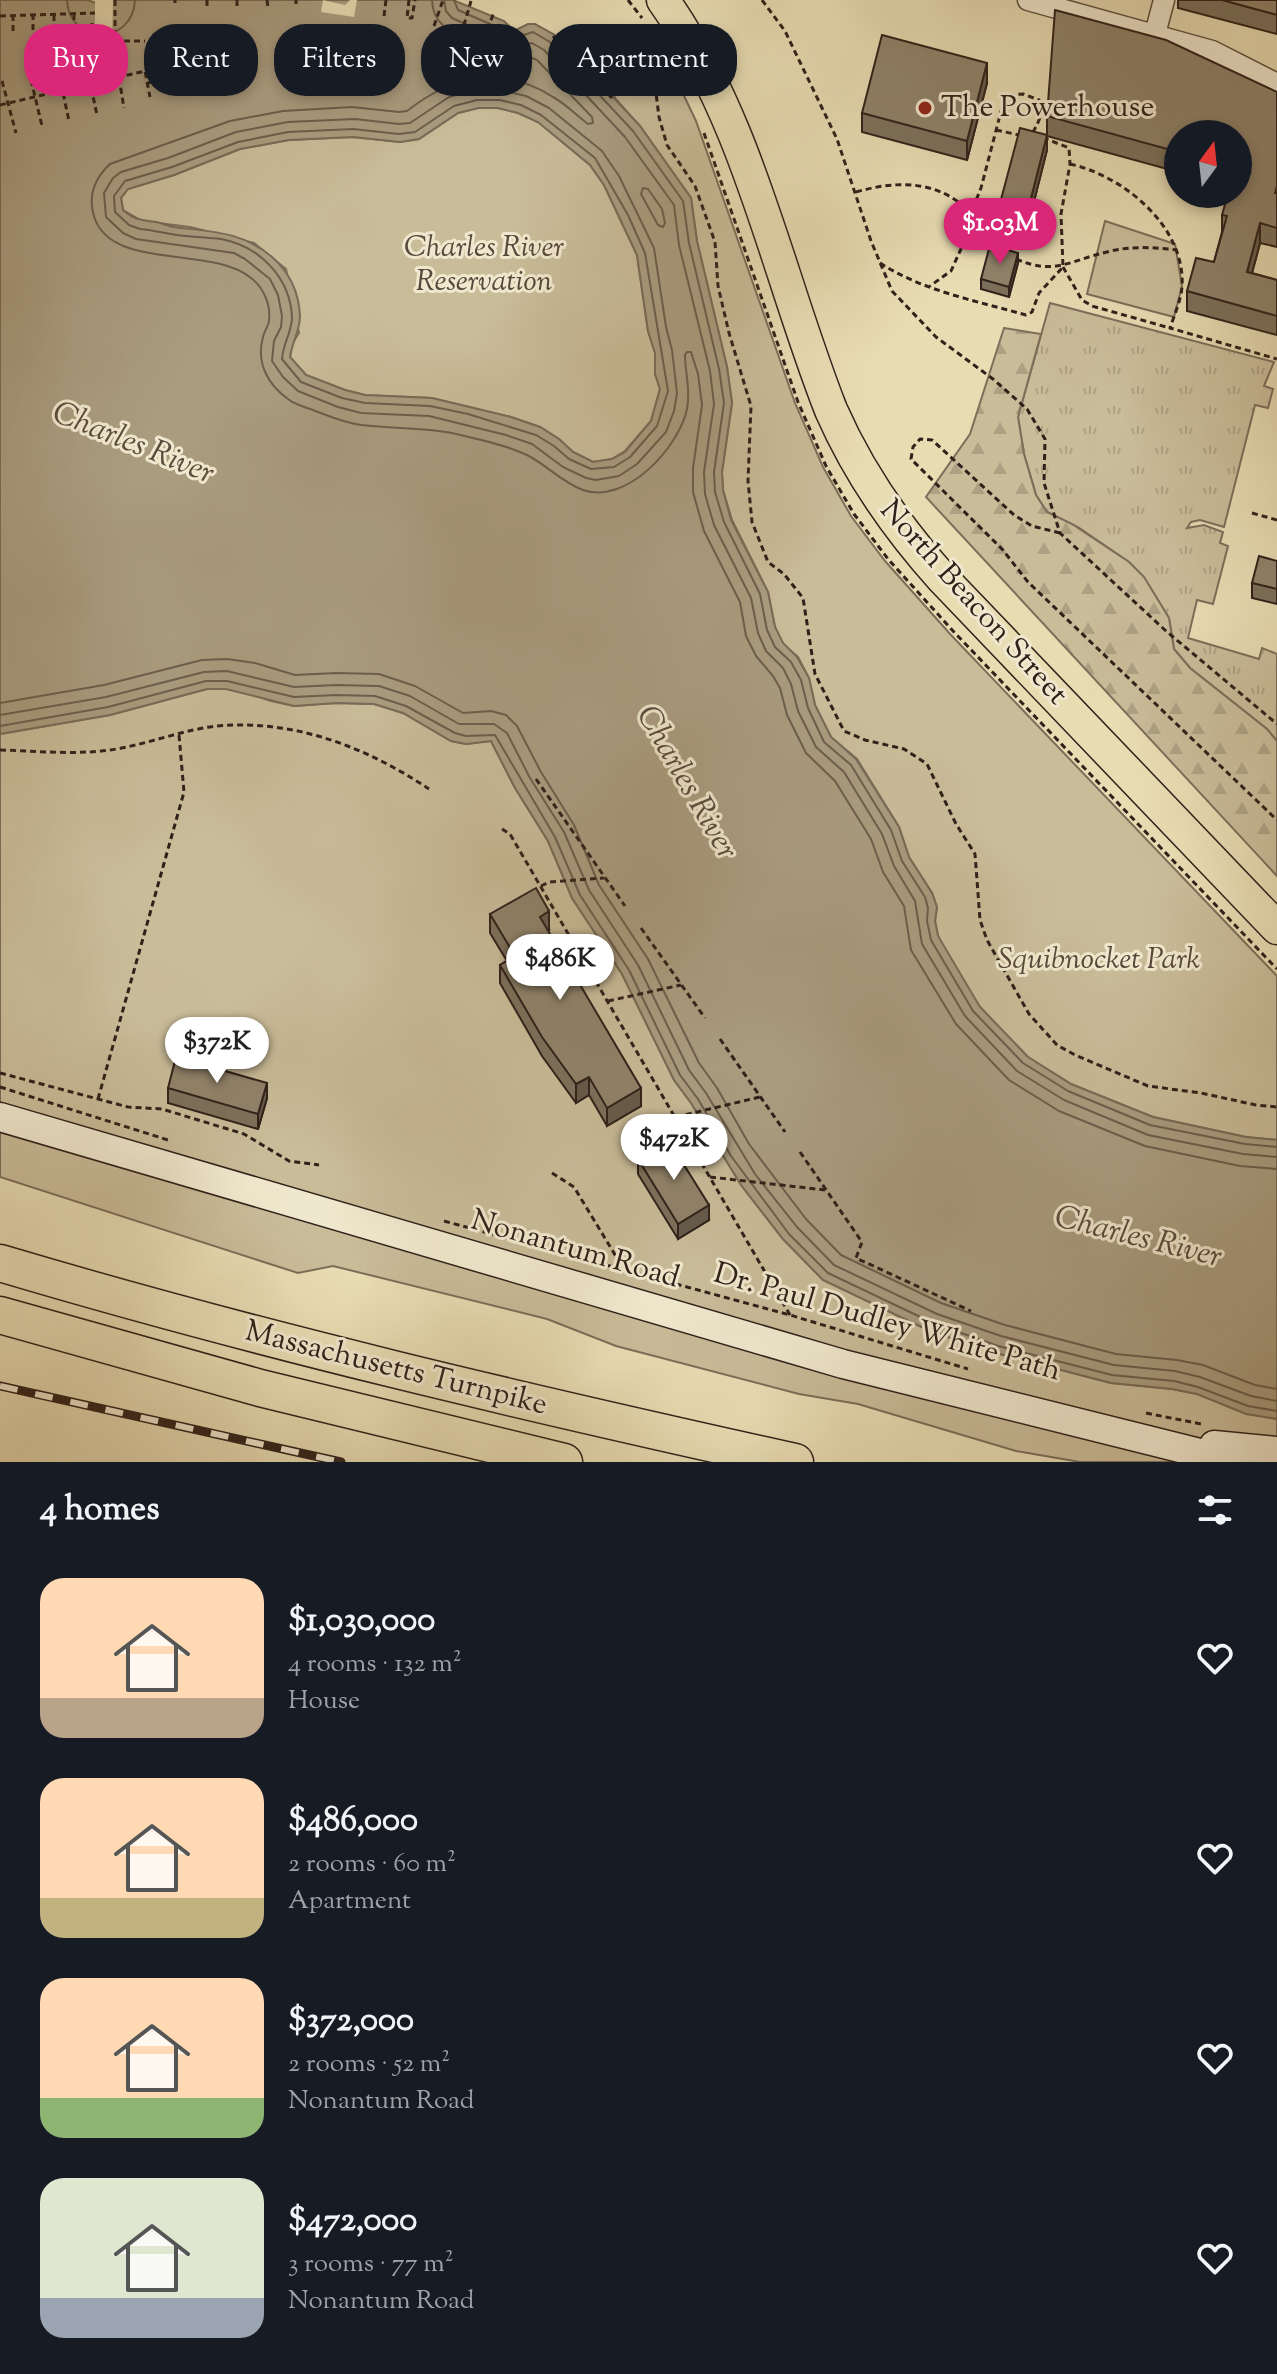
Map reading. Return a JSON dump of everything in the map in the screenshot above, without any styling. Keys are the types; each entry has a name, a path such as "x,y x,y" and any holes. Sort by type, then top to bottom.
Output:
{"highway":[{"name":"Massachusetts Turnpike","path":"0,1263 191,1318 397,1371 795,1462"},
{"name":"Massachusetts Turnpike","path":"0,1315 260,1388 564,1462"}],"main road":[{"name":"North Beacon Street","path":"663,0 700,57 718,95 825,393 844,439 877,497 937,572 1277,928"},
{"name":"Nonantum Road","path":"0,1117 843,1364 1277,1451"},
{"name":"Nonantum Road","path":"1135,1424 1236,1462"}],"street":[{"path":"1028,0 1212,51 1277,84"},
{"path":"1155,34 1164,0"}],"path":[{"path":"115,0 115,41 144,41"},
{"path":"207,0 207,9"},
{"path":"237,0 237,8"},
{"path":"267,0 268,7"},
{"path":"384,16 386,0"},
{"path":"435,24 443,0"},
{"path":"762,0 785,31 837,139 892,291 936,337 993,379 1027,409 1045,439 1044,483 1060,533"},
{"path":"464,24 471,1"},
{"path":"490,24 494,12"},
{"path":"0,16 95,13"},
{"path":"74,14 74,24"},
{"path":"13,15 13,32"},
{"path":"33,15 33,24"},
{"path":"54,15 54,24"},
{"path":"2,81 16,133"},
{"path":"930,286 951,271 965,240 1004,100 1009,95 1023,94 1039,100 1042,110 1040,119 1031,135"},
{"path":"0,105 35,96 42,126"},
{"path":"64,96 69,121"},
{"path":"93,96 97,115"},
{"path":"122,96 124,108"},
{"path":"656,96 667,145 695,186 715,242 718,286 751,406 748,481 752,522 768,562 784,574 803,598 815,674 844,731 865,740 904,749 927,764 956,824 975,854 980,920 987,940 1029,1014 1057,1045 1148,1086 1277,1107"},
{"path":"996,130 1031,135 1069,148 1070,164 1061,214 1063,267 1082,300 1092,306 1277,359"},
{"path":"1070,164 1093,169 1122,185 1148,207 1175,244 1182,286 1170,328"},
{"path":"855,192 911,183 942,192 971,213 993,245 1026,263 1063,267 1122,249 1153,247 1176,250"},
{"path":"880,263 895,273 930,286 1026,315 1032,312 1039,293 1063,267"},
{"path":"1277,724 1166,631 1060,533 1032,526 1014,515 932,440 920,439 913,447 911,459 1002,549 1028,582 1277,820"},
{"path":"1252,513 1277,520"},
{"path":"0,750 72,753 109,750 214,727 248,725 313,734 358,749 396,767 429,789"},
{"path":"98,1099 184,792 179,735"},
{"path":"536,779 625,906"},
{"path":"502,829 510,834 541,886 790,1315"},
{"path":"541,886 549,882 606,878"},
{"path":"641,928 705,1018"},
{"path":"608,1001 681,985"},
{"path":"720,1039 785,1132"},
{"path":"0,1073 128,1107 176,1113 244,1134 289,1161 319,1165"},
{"path":"0,1087 167,1139"},
{"path":"676,1117 760,1097"},
{"path":"800,1152 862,1242 856,1258 971,1311"},
{"path":"552,1173 574,1187 624,1269"},
{"path":"710,1177 826,1190"},
{"name":"Dr. Paul Dudley White Path","path":"435,1218 790,1315 977,1372"},
{"path":"1135,1424 1204,1424"}],"green space":[{"name":"Squibnocket Park","path":"684,96 696,121 795,403 823,467 851,516 885,561 951,635 1277,976 1277,1140 1246,1137 1153,1117 1071,1084 1028,1057 980,1007 954,967 938,936 935,921 937,907 932,893 909,857 899,827 857,759 831,737 815,705 809,678 798,657 783,644 775,627 768,592 732,520 723,490 722,472 732,403 727,367 697,241 691,198 640,126 614,97"},
{"name":"Charles River Reservation","path":"478,108 498,108 538,122 590,165 604,185 637,255 660,389 651,421 625,451 612,459 593,462 573,452 540,427 511,417 432,398 365,395 306,375 290,357 292,344 299,333 286,269 254,243 190,227 142,221 123,210 121,198 128,189 240,149 289,140 353,137 400,142 419,139 458,113"},
{"path":"1105,221 1175,244 1182,286 1174,317 1087,294"},
{"path":"1050,303 1274,362 1264,386 1273,389 1268,408 1255,405 1224,527 1200,520 1191,522 1187,528 1204,525 1223,532 1220,543 1228,546 1213,604 1197,600 1188,638 1259,659 1262,648 1277,654 1277,741 1267,729 1190,668 1174,649 1169,618 1144,577 1129,562 1078,527 1047,512 1036,495 1024,454 1018,417"},
{"path":"1004,328 1041,334 1018,417 1024,454 1036,495 1047,512 1072,524 1129,562 1144,577 1169,618 1174,649 1190,668 1267,729 1277,741 1277,876 926,497 970,434"},
{"path":"207,689 249,693 294,706 374,704 403,713 451,741 466,744 491,741 515,788 548,841 572,898 622,974 674,1080 741,1185 783,1239 823,1280 930,1331 996,1353 1111,1383 1197,1394 1277,1419 1277,1462 1080,1462 1016,1451 858,1404 799,1394 616,1346 547,1319 333,1266 298,1273 0,1177 0,734 110,715"}],"water":[{"name":"Charles River","path":"0,0 87,0 103,5 107,0 453,0 507,24 421,24 421,96 532,96 532,24 548,31 548,96 612,96 640,126 691,198 697,241 727,367 732,403 722,472 731,520 768,592 775,627 809,678 815,705 831,737 856,759 899,827 909,857 932,893 937,907 935,921 938,936 980,1007 1028,1057 1071,1084 1153,1117 1246,1137 1277,1140 1277,1419 1246,1414 1197,1394 1111,1383 996,1353 930,1331 823,1280 783,1239 741,1185 674,1080 622,974 572,898 548,841 515,788 491,741 466,744 451,741 403,713 374,704 294,706 226,689 207,689 110,715 0,734","holes":["478,108 498,108 538,122 590,165 604,185 637,255 660,389 651,421 625,452 612,459 593,462 573,452 540,427 511,417 432,398 365,395 306,375 290,357 300,321 298,299 288,276 272,257 238,237 142,220 123,210 121,198 128,189 240,149 289,140 353,137 400,142 419,139 458,113"]}],"pier":[{"path":"95,0 113,0 112,24 95,24"},
{"path":"323,0 345,5 350,0 357,0 354,17 321,12"}],"building":[{"path":"1222,0 1277,0 1277,15"},
{"path":"1055,10 1166,40 1277,92 1277,228 1260,223 1247,272 1277,280 1277,316 1187,291 1196,258 1214,262 1227,216 1222,215 1224,208 1252,208 1252,120 1164,120 1164,148 1047,116"},
{"name":"The Powerhouse","path":"882,35 987,63 967,141 862,113"},
{"path":"1020,128 1047,135 1027,214 999,207"},
{"path":"990,245 1018,253 1009,287 981,279"},
{"path":"1259,556 1277,561 1277,589 1252,583"},
{"path":"536,888 549,911 540,917 641,1088 607,1108 589,1077 576,1084 542,1037 500,965 515,956 490,914"},
{"path":"176,1057 267,1083 258,1114 168,1088"},
{"path":"669,1141 709,1205 678,1224 638,1159"}],"railway":[{"path":"0,1386 341,1462"}],"place":[{"name":"The Powerhouse","path":"925,108"}]}
